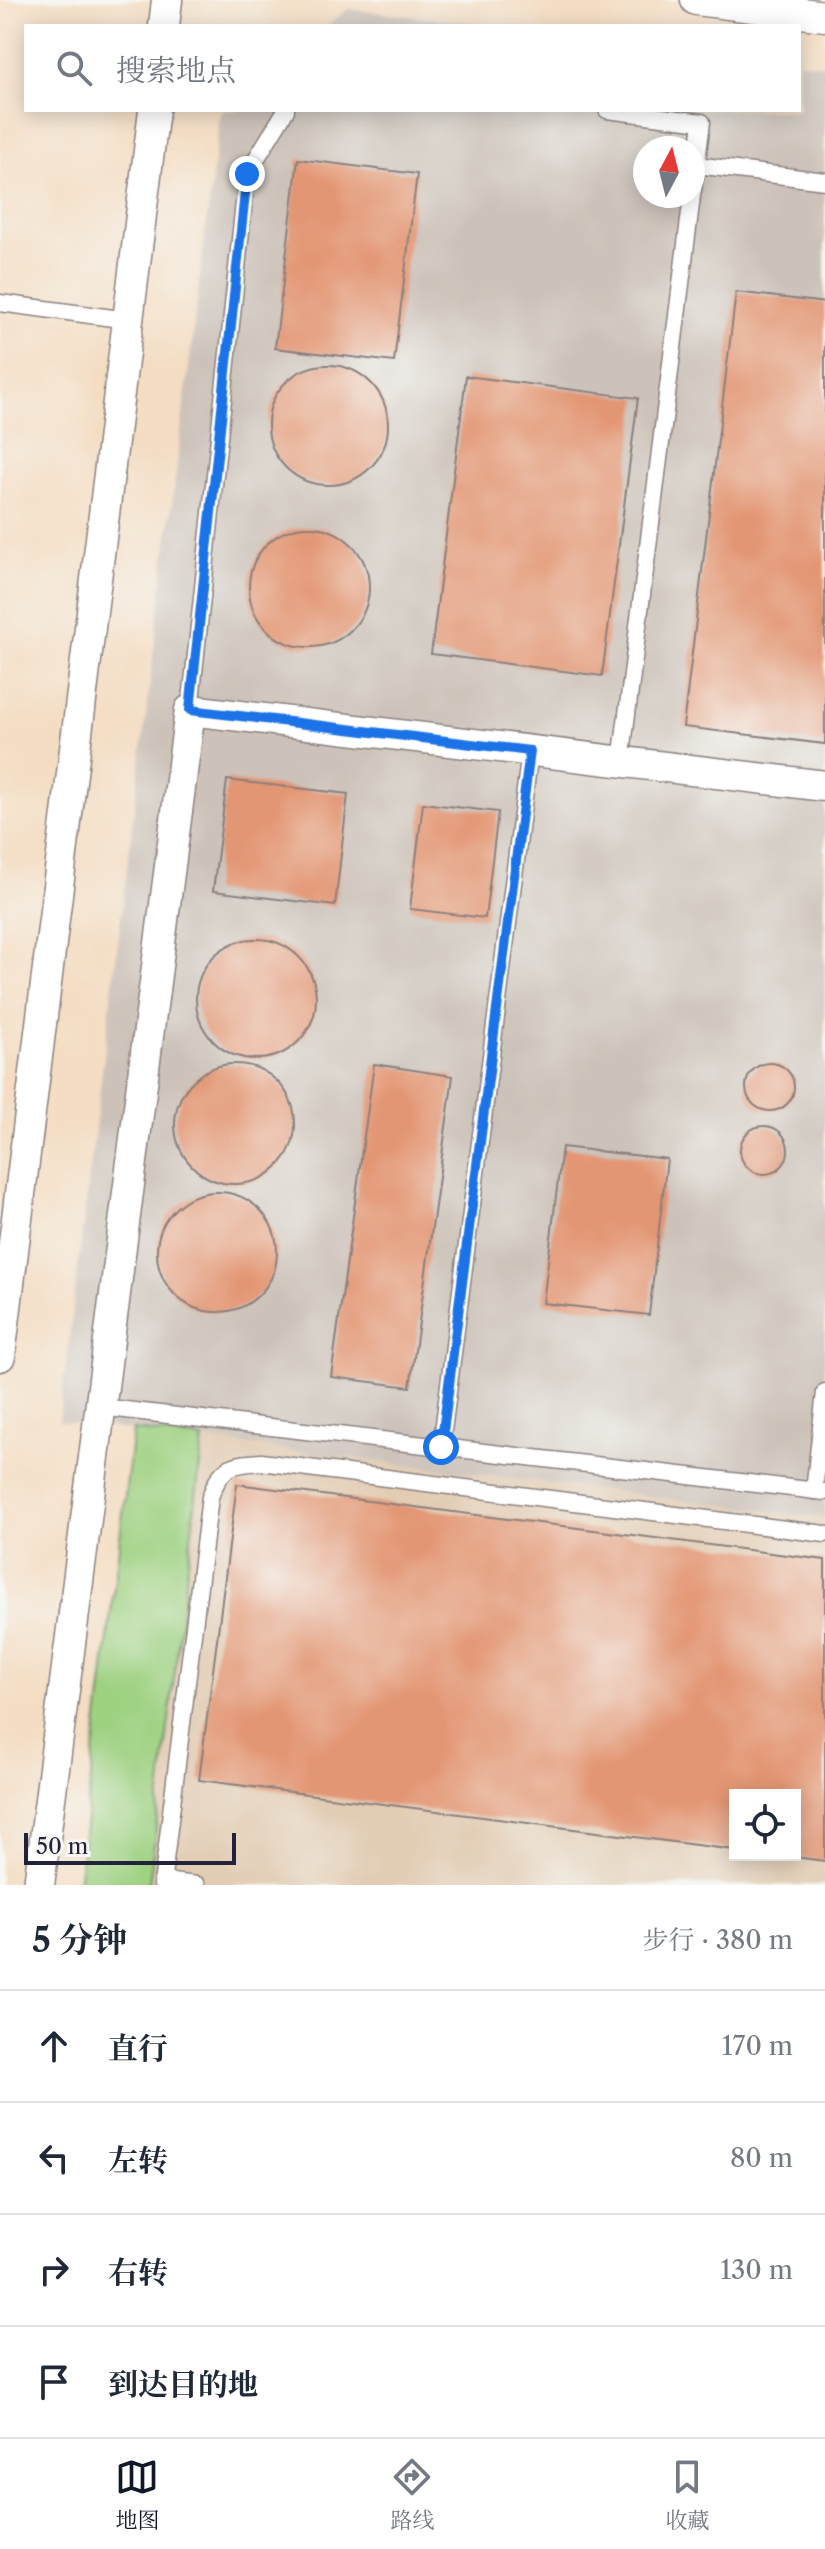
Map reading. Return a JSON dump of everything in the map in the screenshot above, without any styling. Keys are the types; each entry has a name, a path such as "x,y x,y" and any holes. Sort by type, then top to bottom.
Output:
{"street":[{"path":"164,24 167,0"},
{"path":"696,0 825,16"},
{"path":"0,1356 154,112"},
{"path":"39,1885 190,710 825,786"}],"lane":[{"path":"190,710 247,174 285,112"},
{"path":"623,112 702,122 700,136"},
{"path":"705,166 825,181"},
{"path":"621,762 691,208"},
{"path":"0,303 128,320"},
{"path":"441,1447 530,751"},
{"path":"100,1407 820,1492 825,1392"},
{"path":"197,1885 162,1883 210,1497 216,1480 224,1470 238,1463 261,1462 825,1534"}],"shaded area":[{"path":"348,9 477,24 329,24"},
{"path":"801,62 825,65 825,1518 59,1421 220,114 801,112"},
{"path":"203,1439 825,1518 825,1885 149,1885"}],"green space":[{"path":"133,1430 203,1439 149,1885 78,1885"}],"building":[{"path":"298,159 417,174 394,362 275,348"},
{"path":"736,292 825,303 825,744 683,727"},
{"path":"328,365 351,370 370,383 383,402 388,425 383,448 370,467 351,480 328,485 305,480 286,467 273,448 268,425 273,402 286,383 305,370"},
{"path":"466,376 638,398 602,676 431,654"},
{"path":"309,527 332,532 351,545 364,564 369,587 364,610 351,629 332,642 309,647 286,642 267,629 254,610 249,587 254,564 267,545 286,532"},
{"path":"227,780 348,794 335,906 213,891"},
{"path":"423,803 498,812 485,918 410,909"},
{"path":"256,939 279,944 298,957 311,976 316,999 311,1022 298,1041 279,1054 256,1059 233,1054 214,1041 201,1022 196,999 201,976 214,957 233,944"},
{"path":"770,1063 787,1070 794,1087 787,1104 770,1111 753,1104 746,1087 753,1070"},
{"path":"235,1064 258,1069 277,1082 290,1101 295,1124 290,1147 277,1166 258,1179 235,1184 212,1179 193,1166 180,1147 175,1124 180,1101 193,1082 212,1069"},
{"path":"374,1064 453,1076 410,1387 331,1377"},
{"path":"764,1126 781,1133 788,1150 781,1167 764,1174 747,1167 740,1150 747,1133"},
{"path":"562,1147 667,1159 649,1315 543,1303"},
{"path":"217,1192 240,1197 259,1210 272,1229 277,1252 272,1275 259,1294 240,1307 217,1312 194,1307 175,1294 162,1275 157,1252 162,1229 175,1210 194,1197"},
{"path":"237,1484 825,1560 825,1861 801,1858 801,1789 729,1789 729,1849 199,1780"}],"route":[{"path":"247,174 190,710 530,751 441,1447"}]}
